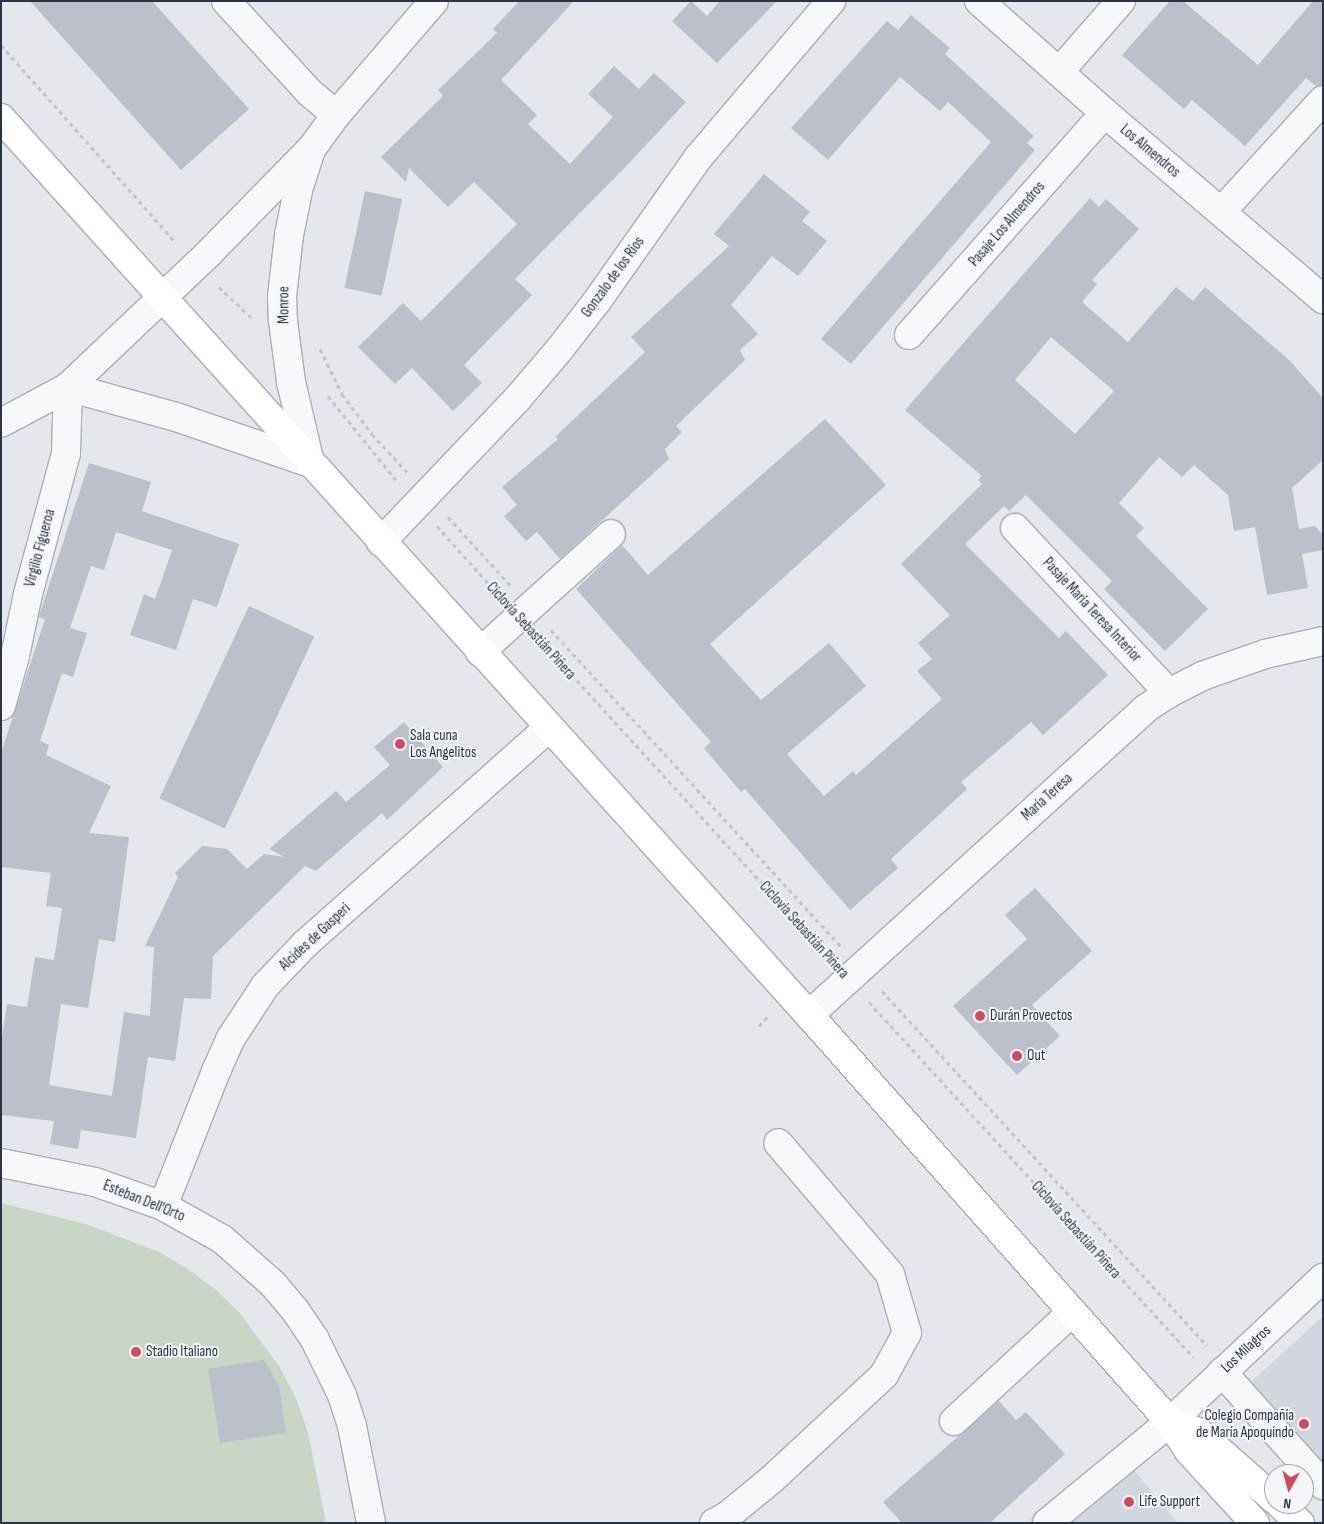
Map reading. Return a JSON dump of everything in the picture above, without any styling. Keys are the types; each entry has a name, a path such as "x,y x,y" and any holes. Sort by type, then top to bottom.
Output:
{"main road":[{"path":"1,118 548,728 809,1015 1170,1422 1188,1450 1247,1520"},
{"path":"1170,1422 1198,1432 1264,1490"},
{"path":"1291,1514 1300,1523"}],"street":[{"path":"226,1 309,92 336,114"},
{"name":"Monroe","path":"163,298 312,148 336,114 434,1"},
{"name":"Gonzalo de los Ríos","path":"381,542 518,398 559,350 597,301 698,158 831,1"},
{"name":"Los Almendros","path":"979,1 1105,113 1323,299"},
{"path":"1059,72 1121,1"},
{"path":"1221,212 1323,100"},
{"name":"Pasaje Los Almendros","path":"908,335 1105,113"},
{"name":"Monroe","path":"310,463 290,382 282,296 289,235 298,191 312,148"},
{"path":"1,423 68,387 163,298"},
{"path":"68,387 176,417 310,463"},
{"name":"Virgilio Figueroa","path":"1,706 15,656 28,594 66,453 68,387"},
{"name":"Pasaje María Teresa Interior","path":"1015,528 1169,693"},
{"path":"480,652 611,534"},
{"name":"María Teresa","path":"809,1015 1123,727 1169,693 1202,676 1236,663 1323,642"},
{"name":"Alcides de Gasperi","path":"163,1206 231,1038 265,986 305,944 548,728"},
{"path":"714,1523 727,1516 771,1480 884,1376 907,1333 890,1274 778,1143"},
{"name":"Esteban Dell'Orto","path":"1,1163 95,1182 163,1206 222,1239 248,1260 295,1310 314,1338 342,1395 352,1426 371,1523"},
{"name":"Los Milagros","path":"1047,1523 1170,1422 1323,1278"},
{"path":"954,1420 1072,1312"},
{"path":"1224,1370 1323,1485"}],"path":[{"path":"318,345 342,394 422,500 854,973 1224,1370"},
{"name":"Ciclovía Sebastián Piñera","path":"422,500 854,973 1190,1356"}],"shaded area":[{"name":"Colegio Compañía de María Apoquindo","path":"1323,1316 1323,1466 1250,1383"},
{"name":"Life Support","path":"1133,1469 1178,1523 1072,1523"}],"green space":[{"name":"Stadio Italiano","path":"1,1203 86,1224 159,1252 188,1269 215,1289 239,1312 279,1366 296,1398 308,1433 326,1523 1,1523"}],"building":[{"path":"30,1 152,1 249,109 181,170"},
{"path":"519,1 574,1 501,80 537,115 528,124 570,164 613,117 588,94 614,66 639,89 654,73 686,102 515,279 532,295 464,365 482,383 453,411 412,368 395,384 358,347 403,303 421,321 517,224 474,182 448,207 409,168 406,182 381,157 443,96 438,90 497,33 493,29"},
{"path":"691,1 707,16 720,1 777,1 717,63 672,21"},
{"path":"1170,1 1183,1 1258,65 1313,1 1323,1 1323,85 1316,86 1306,78 1245,146 1192,100 1184,109 1122,55"},
{"path":"911,15 950,48 945,54 1034,136 1027,143 1035,150 851,364 821,339 991,142 948,102 940,111 900,77 828,160 791,128 887,21 898,30"},
{"path":"764,174 810,212 802,221 827,241 798,276 772,256 731,305 758,334 740,350 745,360 676,426 682,432 665,449 669,459 560,559 537,532 526,541 504,516 517,505 502,487 558,439 556,436 645,352 631,337 729,246 714,234"},
{"path":"365,191 402,199 382,296 344,288"},
{"path":"1090,198 1099,207 1106,199 1139,229 1092,280 1097,284 1082,302 1128,342 1176,287 1193,301 1205,287 1289,360 1323,398 1323,460 1292,488 1299,529 1315,526 1323,535 1323,550 1302,554 1308,588 1267,595 1255,527 1234,531 1228,495 1194,465 1182,477 1159,457 1119,503 1144,528 1136,536 1208,609 1165,651 1104,589 1112,581 1026,495 1009,511 1004,506 965,544 1059,638 1066,631 1108,675 1043,735 1031,722 961,782 967,789 891,859 898,868 850,910 745,789 741,792 704,748 711,742 576,589 622,545 648,575 825,419 886,485 710,644 761,700 829,643 866,686 787,754 824,796 853,771 856,775 942,699 917,671 932,659 918,643 950,615 901,564 982,484 978,480 982,476 905,410","holes":["1051,337 1114,391 1075,434 1015,380"]},
{"path":"89,463 151,482 142,511 239,544 217,607 193,599 176,650 130,635 144,594 155,599 172,550 116,532 104,570 91,566 70,628 87,633 73,677 62,673 40,741 49,745 46,755 111,786 89,833 129,837 115,942 99,939 88,1008 61,1004 49,1085 112,1096 124,1012 150,1016 154,947 145,946 178,877 175,873 202,846 227,849 247,869 264,854 285,857 269,849 336,791 346,802 390,765 374,747 404,722 443,767 387,820 382,813 316,871 305,866 213,956 211,999 184,998 175,1061 148,1057 136,1138 81,1130 78,1149 50,1144 54,1121 1,1115 1,1044 7,1004 27,1007 35,957 54,960 62,908 46,906 51,873 1,867 1,753 45,619 39,617 40,613"},
{"path":"249,606 314,636 225,829 159,798"},
{"path":"1035,888 1092,951 1032,1005 1060,1036 1017,1075 953,1006 1027,939 1005,915"},
{"path":"264,1360 279,1386 286,1433 220,1443 208,1369"},
{"path":"999,1401 1016,1420 1026,1412 1065,1454 990,1523 902,1523 883,1502"}],"place":[{"name":"Sala cuna Los Angelitos","path":"400,744"},
{"name":"Durán Provectos","path":"980,1016"},
{"name":"Out","path":"1017,1056"},
{"name":"Stadio Italiano","path":"136,1352"},
{"name":"Colegio Compañía de María Apoquindo","path":"1304,1424"},
{"name":"Life Support","path":"1129,1502"}]}
